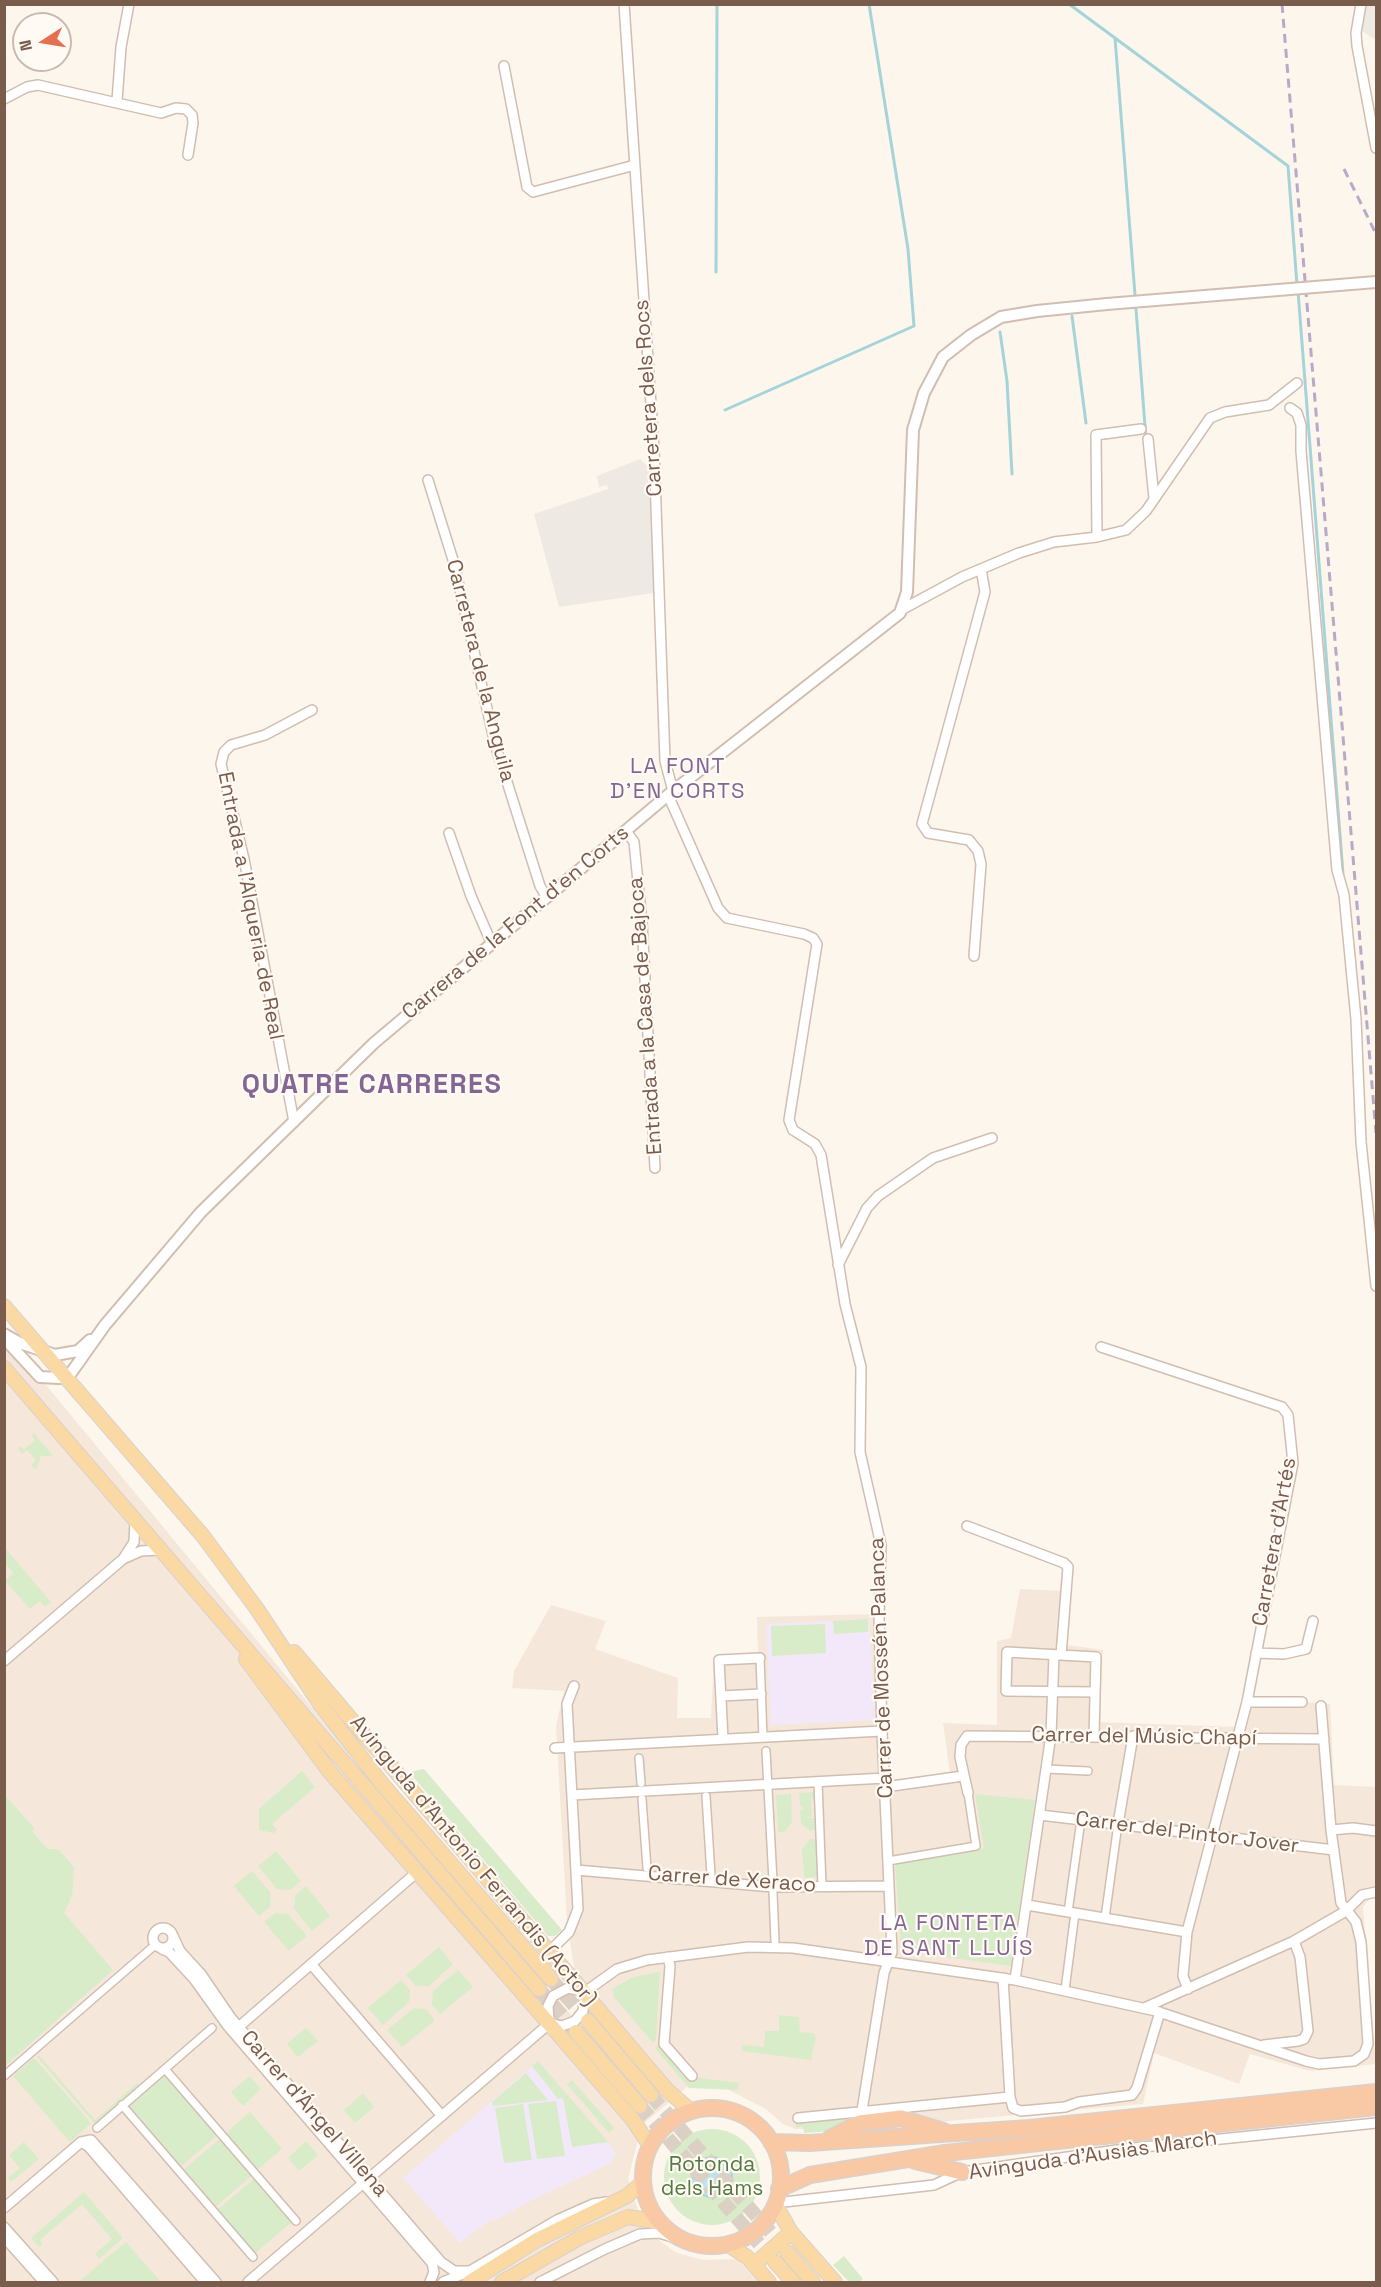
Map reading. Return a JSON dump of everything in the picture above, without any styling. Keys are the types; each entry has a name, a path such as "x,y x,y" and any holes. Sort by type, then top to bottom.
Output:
{"highway":[{"name":"Avinguda d'Ausiàs March","path":"771,2142 809,2143 1029,2128 1377,2092"},
{"name":"Avinguda d'Ausiàs March","path":"777,2199 810,2175 906,2159 1377,2107"},
{"path":"714,2108 736,2112 756,2124 771,2142 779,2160 777,2199 756,2229 728,2244 706,2245 686,2241 660,2222 648,2203 643,2170 650,2146 667,2125 690,2111 714,2108"},
{"path":"809,2143 831,2137 862,2117 901,2118 953,2133"},
{"path":"906,2159 962,2172"}],"main road":[{"name":"Avinguda d'Antonio Ferrandis (Actor)","path":"4,1306 202,1536 257,1609 320,1704 383,1785 551,1978"},
{"name":"Avinguda d'Antonio Ferrandis (Actor)","path":"4,1368 539,1989"},
{"name":"Avinguda d'Antonio Ferrandis (Actor)","path":"257,1609 668,2090 690,2111"},
{"name":"Avinguda d'Antonio Ferrandis (Actor)","path":"233,1633 249,1664 283,1711 416,1873 633,2120 650,2146"},
{"name":"Avinguda d'Antonio Ferrandis (Actor)","path":"588,2021 651,2096"},
{"name":"Avinguda d'Antonio Ferrandis (Actor)","path":"576,2032 640,2106"},
{"path":"470,2277 537,2240 627,2196 643,2182"},
{"path":"777,2199 791,2232 835,2283"},
{"path":"501,2283 579,2238 628,2217 660,2222"},
{"path":"758,2270 758,2261 791,2232"},
{"path":"728,2244 747,2257 769,2283"},
{"path":"787,2252 813,2283"},
{"path":"775,2262 793,2283"}],"street":[{"path":"117,101 121,47 129,4"},
{"name":"Carretera dels Rocs","path":"624,4 654,449 665,761 671,793"},
{"path":"1361,4 1356,33 1357,46 1377,148"},
{"path":"504,66 527,187 533,192 635,165"},
{"path":"4,99 27,87 38,85 117,101 161,113 176,108 186,109 192,115 193,123 188,155"},
{"path":"903,609 908,592 913,430 924,393 943,357 971,335 1001,317 1037,310 1377,282"},
{"path":"903,609 981,569 1054,542 1097,537 1132,526 1210,418 1225,412 1269,405 1297,383"},
{"path":"1290,408 1296,413 1301,425 1302,463 1337,870 1344,895 1356,1019 1361,1142 1377,1286"},
{"path":"1097,537 1096,435 1141,429"},
{"path":"1148,439 1154,498"},
{"name":"Carretera de la Anguila","path":"428,480 454,562 474,660 497,753 540,886 546,896"},
{"path":"974,956 981,864 978,851 969,840 928,833 922,824 985,592 981,569"},
{"name":"Carrera de la Font d'en Corts","path":"105,1325 201,1212 374,1043 491,942 671,793 903,609"},
{"name":"Entrada a l'Alqueria de Real","path":"294,1122 244,859 221,764 224,752 231,745 265,735 312,710"},
{"name":"Carrer de Mossén Palanca","path":"671,793 717,908 727,918 804,934 813,938 817,944 789,1120 793,1130 812,1142 819,1150 838,1265 861,1367 860,1452 881,1545 879,1616 882,1731 892,1952 887,1962 862,2117"},
{"name":"Entrada a la Casa de Bajoca","path":"626,831 634,842 642,922 655,1168"},
{"path":"450,833 471,896 491,942"},
{"path":"838,1265 867,1208 878,1196 933,1158 992,1138"},
{"path":"44,1353 65,1355 78,1351 105,1325"},
{"path":"4,1338 34,1373 46,1378 66,1376 76,1367 105,1325"},
{"name":"Avinguda d'Antonio Ferrandis (Actor)","path":"4,1334 44,1353"},
{"name":"Carretera d'Artés","path":"1101,1347 1282,1407 1288,1415 1293,1463 1247,1702 1187,1932 1183,1976 1188,1989"},
{"path":"4,1661 123,1559 134,1542 135,1521"},
{"path":"967,1526 1046,1556 1068,1568 1052,1692 1051,1735 1015,1980"},
{"path":"123,1559 141,1551 159,1550"},
{"name":"Carretera d'Artés","path":"1256,1653 1284,1654 1306,1649 1313,1621"},
{"path":"1094,1736 1096,1657 1007,1652 1006,1691 1095,1692"},
{"path":"723,1739 719,1660 760,1658 763,1737"},
{"path":"550,1951 569,1932 577,1917 567,1704 574,1686"},
{"path":"721,1696 761,1694"},
{"path":"1247,1702 1302,1702"},
{"path":"550,2023 547,2012 553,1996 568,1988 585,1992 617,1969 668,1957 730,1949 775,1947 1015,1980 1160,2012 1256,2046 1319,2064 1359,2059 1368,2044 1361,1942 1356,1922 1341,1903 1331,1830 1321,1706"},
{"path":"555,1748 882,1731"},
{"name":"Carrer del Músic Chapí","path":"963,1776 960,1757 964,1738 1051,1735 1324,1739"},
{"path":"1105,1918 1133,1736"},
{"path":"766,1751 773,1881"},
{"path":"639,1758 641,1783"},
{"path":"1046,1769 1088,1771"},
{"path":"572,1795 768,1784 885,1782 963,1776 968,1793 976,1846 888,1861"},
{"path":"818,1782 822,1886"},
{"path":"706,1796 711,1875"},
{"path":"642,1800 647,1868"},
{"name":"Carrer del Pintor Jover","path":"1040,1815 1334,1850"},
{"path":"1065,1990 1081,1821"},
{"path":"1331,1830 1353,1828 1377,1831"},
{"name":"Carrer de Xeraco","path":"576,1870 757,1886 889,1886"},
{"path":"236,2029 416,1873"},
{"path":"1144,2008 1294,1941 1346,1911 1362,1895 1376,1892"},
{"path":"773,1893 775,1941"},
{"path":"1027,1905 1187,1932"},
{"path":"4,2076 159,1947 171,1945 173,1936 171,1931 160,1928 152,1936 159,1947"},
{"name":"Carrer d'Ángel Villena","path":"173,1936 180,1951 201,1974 236,2029"},
{"path":"1256,2046 1298,2041 1304,2039 1308,2031 1300,1957 1294,1941"},
{"name":"Carrer d'Ángel Villena","path":"159,1947 168,1952 194,1979 367,2180 444,2265 470,2277"},
{"path":"668,1957 670,1966 664,2044 692,2076"},
{"path":"310,1964 442,2116"},
{"path":"1003,1978 1010,2097 1014,2108 1021,2111 1065,2107 1079,2102 1128,2096 1135,2092 1160,2012"},
{"path":"248,2283 550,2023 569,2024 580,2017 585,2005 585,1992"},
{"path":"97,2128 212,2028"},
{"path":"165,2069 296,2221"},
{"path":"798,2118 862,2117 929,2103 1010,2097"},
{"path":"901,2118 917,2115 929,2103"},
{"path":"122,2105 253,2257"},
{"name":"Avinguda d'Ausiàs March","path":"777,2199 934,2185 962,2172 1124,2149 1377,2123"},
{"path":"4,2208 88,2139 95,2143 216,2283"},
{"path":"78,2145 89,2147 205,2283"},
{"name":"Carrer d'Ángel Villena","path":"367,2180 432,2263 434,2272 430,2283"},
{"path":"4,2227 53,2283"},
{"path":"540,2283 581,2260 640,2234 659,2233 686,2241"},
{"path":"4,2237 44,2283"},
{"path":"443,2283 470,2277"}],"shaded area":[{"path":"1366,5 1376,5 1376,40 1360,30"},
{"path":"640,459 648,467 654,593 559,607 534,514 608,489 607,485 599,487 597,476"},
{"path":"4,1334 372,1780 584,2030 567,1922 556,1726 564,1691 512,1688 514,1671 551,1605 606,1621 595,1649 678,1678 677,1718 711,1718 714,1657 758,1655 757,1617 878,1614 888,1780 950,1774 943,1723 997,1725 997,1641 1011,1638 1020,1589 1065,1591 1067,1645 1103,1650 1095,1722 1236,1727 1243,1697 1330,1704 1334,1785 1376,1787 1376,1890 1363,1907 1376,2064 1310,2071 1250,2054 1239,2084 1154,2053 1143,2104 868,2128 795,2129 783,2124 766,2109 725,2088 687,2087 642,2125 628,2179 636,2204 648,2232 675,2252 702,2260 737,2259 758,2282 5,2282"},
{"path":"869,1619 875,1720 771,1725 766,1624"},
{"path":"538,2061 616,2152 610,2164 540,2196 492,2222 490,2220 460,2243 403,2178"}],"green space":[{"path":"34,1433 53,1456 41,1456 36,1470 31,1465 36,1460 27,1450 22,1454 18,1449 21,1446 24,1450 35,1440 31,1435"},
{"path":"4,1547 51,1602 45,1607 40,1601 30,1609 5,1581 5,1576 7,1579 13,1573 5,1563"},
{"path":"868,1619 868,1632 834,1634 833,1621"},
{"path":"825,1624 826,1653 772,1656 771,1626"},
{"path":"424,1769 562,1930 555,1936 548,1936 409,1772"},
{"path":"302,1771 315,1787 272,1824 277,1830 274,1833 259,1830 259,1809"},
{"path":"814,1792 815,1805 811,1797 812,1817 803,1818 815,1818 816,1830 810,1831 801,1823 800,1810 803,1810 803,1806 800,1806 799,1793"},
{"path":"4,1794 35,1829 32,1831 47,1849 58,1849 74,1867 72,1896 64,1913 113,1970 5,2066"},
{"path":"791,1794 792,1822 784,1832 778,1832 776,1795"},
{"path":"975,1794 1035,1800 1011,1966 901,1951 895,1863 984,1848"},
{"path":"810,1839 816,1839 818,1877 804,1878 802,1849"},
{"path":"276,1851 301,1881 290,1890 277,1889 258,1866"},
{"path":"252,1871 271,1893 270,1907 259,1916 234,1886"},
{"path":"306,1886 330,1916 312,1931 294,1909 295,1896"},
{"path":"275,1913 288,1914 307,1936 289,1951 264,1922"},
{"path":"439,1947 453,1964 429,1986 416,1986 406,1975"},
{"path":"458,1970 473,1987 440,2014 432,2005 433,1991"},
{"path":"660,1972 656,2040 653,2043 614,1997 612,1989 633,1977"},
{"path":"401,1980 410,1990 409,2002 383,2025 368,2008"},
{"path":"414,2008 426,2009 435,2020 402,2047 387,2030"},
{"path":"779,2015 799,2017 800,2032 814,2033 816,2037 811,2060 742,2051 742,2045 764,2047 765,2031 779,2031"},
{"path":"306,2028 318,2041 298,2057 287,2044"},
{"path":"660,2044 692,2082 699,2078 739,2083 738,2090 689,2088 655,2048"},
{"path":"39,2055 95,2120 137,2083 139,2086 95,2124 37,2057"},
{"path":"34,2058 91,2123 70,2142 13,2076"},
{"path":"538,2061 608,2142 572,2147 563,2098 558,2099 532,2066"},
{"path":"526,2073 548,2100 493,2106 492,2102"},
{"path":"167,2074 219,2134 179,2168 127,2108"},
{"path":"250,2076 261,2089 243,2106 231,2092"},
{"path":"572,2080 614,2128 609,2133 567,2084"},
{"path":"363,2093 374,2107 355,2123 344,2110"},
{"path":"556,2101 565,2156 537,2159 528,2104"},
{"path":"523,2104 532,2160 504,2163 495,2108"},
{"path":"250,2112 282,2149 256,2171 225,2134"},
{"path":"856,2118 832,2131 804,2133 803,2127 796,2127 796,2123"},
{"name":"Rotonda dels Hams","path":"712,2129 730,2132 746,2143 757,2159 760,2177 757,2195 746,2211 730,2222 712,2225 694,2222 678,2211 667,2195 664,2177 667,2159 678,2143 694,2132"},
{"path":"222,2137 254,2174 214,2208 182,2171"},
{"path":"306,2141 318,2155 299,2171 288,2158"},
{"path":"24,2142 39,2159 11,2182 8,2178 20,2168 9,2155"},
{"path":"256,2177 294,2220 254,2254 216,2211"},
{"path":"84,2192 123,2238 99,2259 95,2254 112,2239 82,2204 40,2240 43,2244 39,2247 31,2238"},
{"path":"126,2242 161,2282 79,2282 109,2256"},
{"path":"844,2256 863,2279 859,2282 849,2282 833,2265"}],"water":[{"path":"712,2157 720,2158 726,2163 731,2169 731,2185 726,2191 720,2196 712,2197 704,2196 698,2191 693,2185 692,2177 693,2169 698,2163 704,2158"}],"waterway":[{"path":"716,272 717,4"},
{"path":"725,410 914,326 908,249 869,4"},
{"path":"1069,4 1288,166 1297,285"},
{"path":"1115,38 1135,295"},
{"path":"1298,291 1343,874"},
{"path":"1136,309 1146,439"},
{"path":"1072,316 1086,423"},
{"path":"1000,332 1007,381 1012,474"}],"tunnel":[{"path":"551,1979 588,2021"},
{"path":"539,1989 576,2032"},
{"path":"651,2095 786,2250"},
{"path":"640,2106 774,2261"}],"railway":[{"path":"1282,4 1376,1133"},
{"path":"1344,169 1376,234"}],"district":[{"name":"LA FONT D'EN CORTS","path":"678,780"},
{"name":"QUATRE CARRERES","path":"372,1086"},
{"name":"LA FONTETA DE SANT LLUÍS","path":"949,1937"}]}
